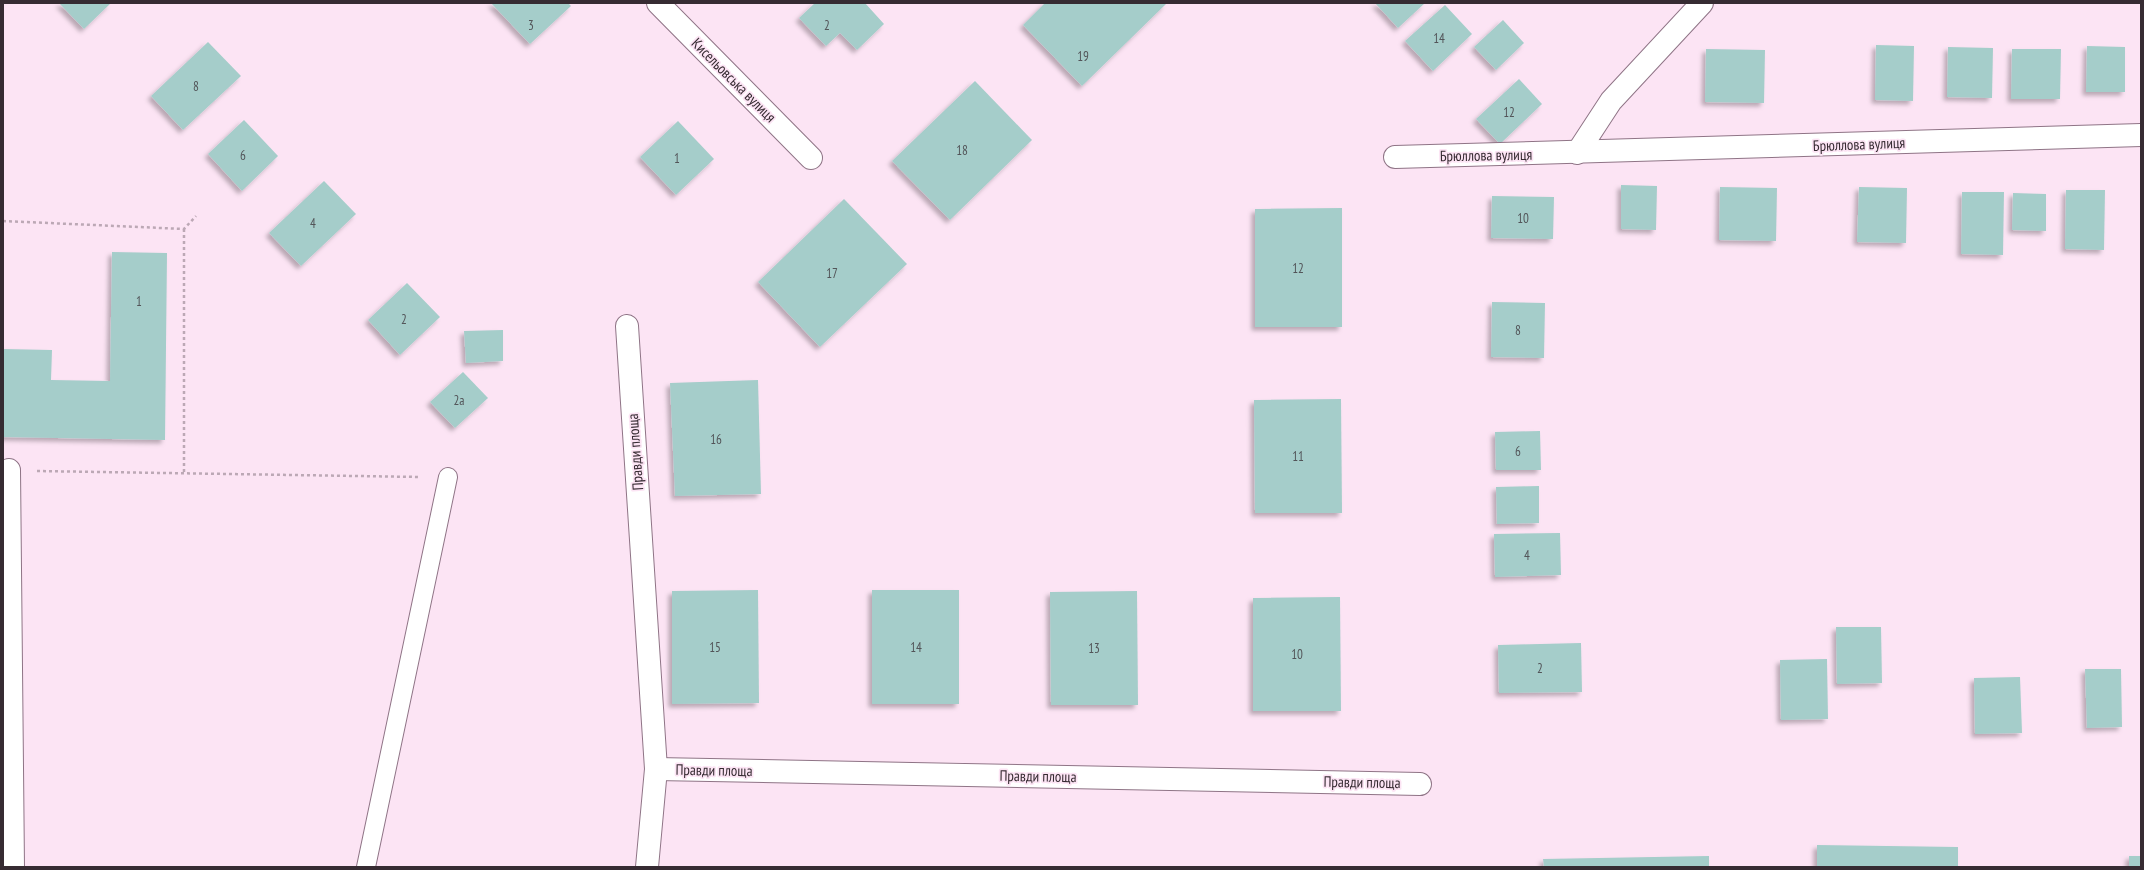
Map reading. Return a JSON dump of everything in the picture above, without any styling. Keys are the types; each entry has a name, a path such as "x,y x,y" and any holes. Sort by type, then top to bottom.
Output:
{"street":[{"name":"Кисельовська вулиця","path":"658,3 811,158"},
{"path":"1577,153 1611,101 1702,3"},
{"name":"Брюллова вулиця","path":"1395,157 1577,153 2141,135"},
{"name":"Правди площа","path":"627,326 656,769 647,867"},
{"path":"9,470 13,867"},
{"name":"Правди площа","path":"656,769 1420,784"}],"lane":[{"path":"366,867 448,477"}],"path":[{"path":"184,474 184,229 196,216"},
{"path":"3,221 184,229"},
{"path":"9,470 184,474 448,477"}],"building":[{"path":"59,3 111,3 84,29"},
{"path":"491,3 568,3 571,6 530,44"},
{"path":"815,3 865,3 884,24 857,50 840,33 826,46 799,18"},
{"path":"1045,3 1166,4 1082,86 1023,25"},
{"path":"1375,3 1425,3 1398,28"},
{"path":"1445,5 1472,34 1433,71 1405,41"},
{"path":"1503,20 1524,43 1496,70 1474,47"},
{"path":"208,42 241,76 183,130 151,96"},
{"path":"1876,45 1914,46 1913,101 1875,100"},
{"path":"2087,46 2125,47 2125,92 2086,92"},
{"path":"1948,47 1993,48 1992,98 1947,97"},
{"path":"1706,49 1765,50 1764,103 1705,102"},
{"path":"2012,49 2061,49 2060,99 2011,99"},
{"path":"1519,79 1542,104 1500,144 1476,119"},
{"path":"975,81 1032,140 950,220 892,161"},
{"path":"244,120 278,156 242,191 208,154"},
{"path":"678,121 714,159 676,195 640,157"},
{"path":"324,181 356,214 301,266 269,233"},
{"path":"1621,185 1657,186 1656,230 1621,229"},
{"path":"1720,187 1777,188 1776,241 1719,240"},
{"path":"1859,187 1907,188 1906,243 1857,242"},
{"path":"2066,190 2105,190 2104,250 2065,249"},
{"path":"1962,192 2004,192 2003,255 1961,254"},
{"path":"2013,193 2046,194 2046,231 2012,230"},
{"path":"1492,196 1554,197 1553,239 1491,238"},
{"path":"844,199 907,264 820,347 758,282"},
{"path":"1342,208 1342,327 1255,327 1255,209"},
{"path":"112,252 167,253 165,440 3,437 3,349 52,350 51,380 110,381"},
{"path":"407,283 440,317 400,355 368,320"},
{"path":"1492,302 1545,303 1544,358 1491,357"},
{"path":"503,330 503,361 466,363 464,331"},
{"path":"463,372 488,398 455,428 430,402"},
{"path":"758,380 761,494 675,496 670,383"},
{"path":"1341,399 1342,513 1255,513 1254,400"},
{"path":"1540,431 1541,470 1496,470 1495,432"},
{"path":"1539,486 1539,523 1497,524 1496,487"},
{"path":"1560,533 1561,575 1495,577 1494,534"},
{"path":"758,590 759,703 672,704 672,591"},
{"path":"872,590 959,590 959,704 872,704"},
{"path":"1137,591 1138,705 1051,705 1050,592"},
{"path":"1340,597 1341,711 1253,711 1253,598"},
{"path":"1836,627 1881,627 1882,683 1837,684"},
{"path":"1581,643 1582,692 1499,693 1498,645"},
{"path":"1827,659 1828,719 1781,720 1780,660"},
{"path":"2085,669 2121,669 2122,727 2087,728"},
{"path":"2020,677 2022,733 1975,734 1974,678"},
{"path":"1817,845 1958,847 1958,867 1817,867"},
{"path":"1709,856 1709,867 1544,867 1543,859"},
{"path":"2129,856 2141,856 2141,867 2129,867"}]}
